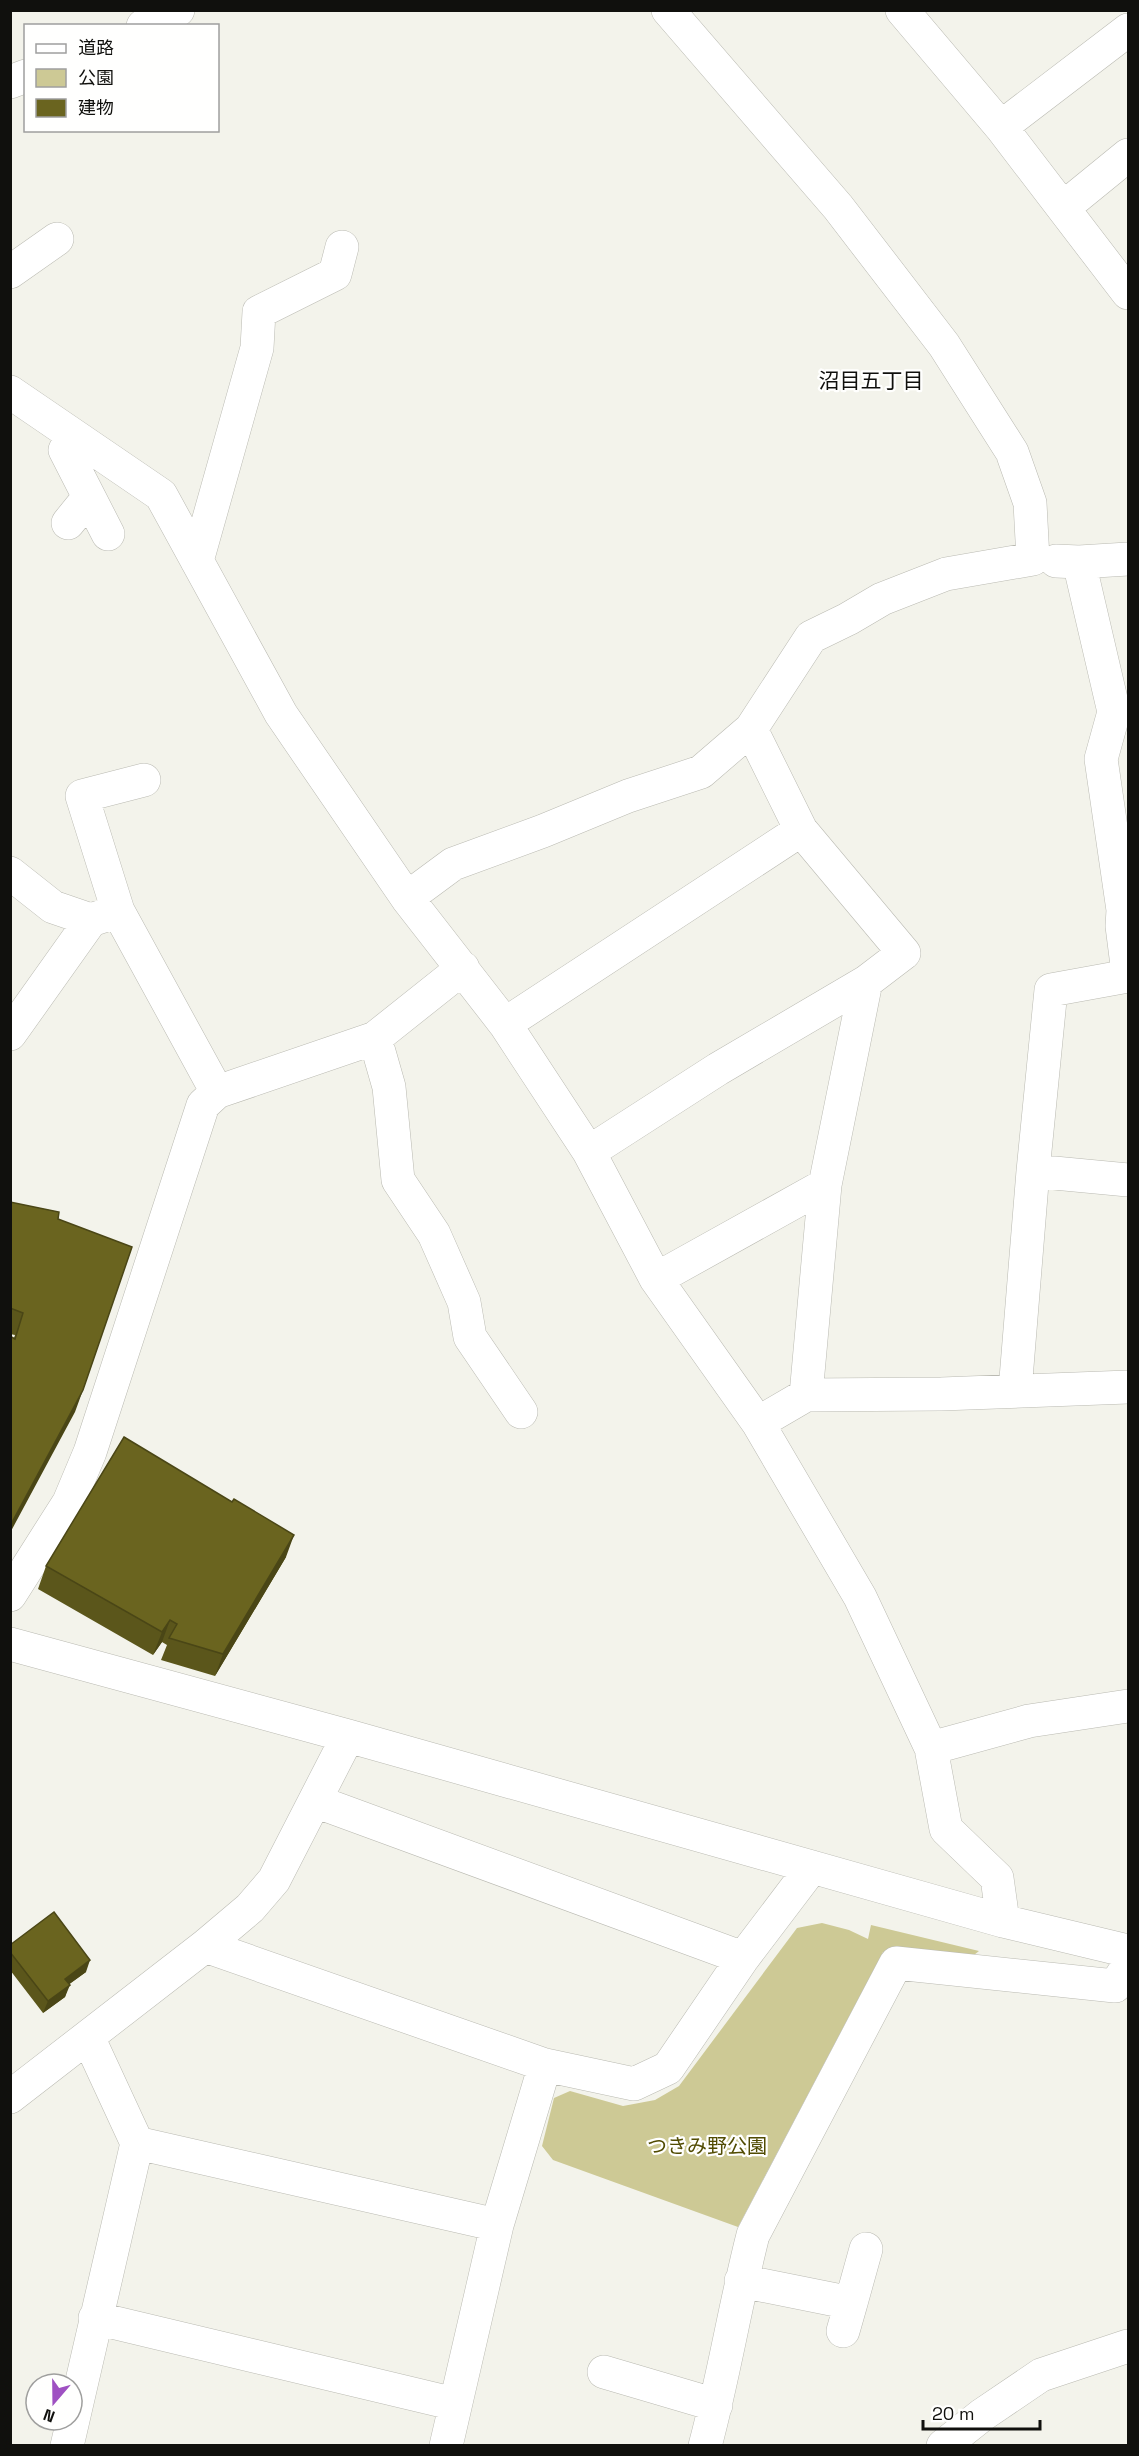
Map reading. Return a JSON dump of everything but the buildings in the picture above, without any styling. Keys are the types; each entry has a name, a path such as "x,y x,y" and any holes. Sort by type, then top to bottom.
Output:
{"street":[{"path":"147,24 178,10"},
{"path":"668,10 838,207 944,345 1012,452 1030,503 1033,559"},
{"path":"903,10 1001,127 1128,293"},
{"path":"1001,127 1128,30"},
{"path":"1063,208 1128,155"},
{"path":"25,274 57,239"},
{"path":"197,561 257,348 259,312 335,274 342,247"},
{"path":"10,392 161,495 281,714 407,898 505,1024 589,1152 656,1279 758,1424 860,1597 931,1748 946,1829 997,1878 1003,1921"},
{"path":"73,435 65,450 108,534"},
{"path":"68,524 89,497"},
{"path":"407,898 453,864 543,831 628,796 701,772 751,729 811,637 882,599 946,574 1033,559 1078,562 1128,559"},
{"path":"1015,1391 1051,990 1128,974 1111,926 1123,910 1092,788 1114,712 1078,562"},
{"path":"589,1152 718,1069 866,982 904,953 801,830 751,729"},
{"path":"144,780 82,796 105,915 217,1092"},
{"path":"505,1024 801,830"},
{"path":"10,873 53,907 105,915"},
{"path":"10,1034 105,915"},
{"path":"10,1595 69,1502 90,1452 203,1105 217,1092 375,1038 463,968"},
{"path":"806,1395 825,1185 866,982"},
{"path":"375,1038 389,1087 398,1180 434,1234 464,1302 471,1337 521,1412"},
{"path":"1033,1171 1128,1180"},
{"path":"656,1279 825,1185"},
{"path":"758,1424 806,1395 1128,1387"},
{"path":"10,1644 348,1736 1003,1921 1128,1952"},
{"path":"931,1748 1029,1721 1128,1706"},
{"path":"10,2097 205,1946 250,1908 274,1880 348,1736"},
{"path":"315,1801 743,1958"},
{"path":"205,1946 545,2065 634,2084 668,2068 743,1958 812,1867"},
{"path":"705,2445 716,2405 741,2281 753,2235 896,1963 1116,1986 1128,1966"},
{"path":"67,2445 137,2143 88,2037"},
{"path":"446,2445 497,2225 545,2065"},
{"path":"137,2143 497,2225"},
{"path":"741,2281 847,2317 866,2248"},
{"path":"95,2318 455,2404"},
{"path":"943,2445 1041,2375 1128,2346"},
{"path":"604,2372 716,2405"}],"green space":[{"name":"つきみ野公園","path":"822,1923 849,1930 868,1939 871,1925 979,1951 974,1955 883,1952 738,2227 553,2160 542,2146 554,2098 570,2091 623,2106 655,2100 679,2086 797,1928"}],"district":[{"name":"沼目五丁目","path":"871,381"}]}
